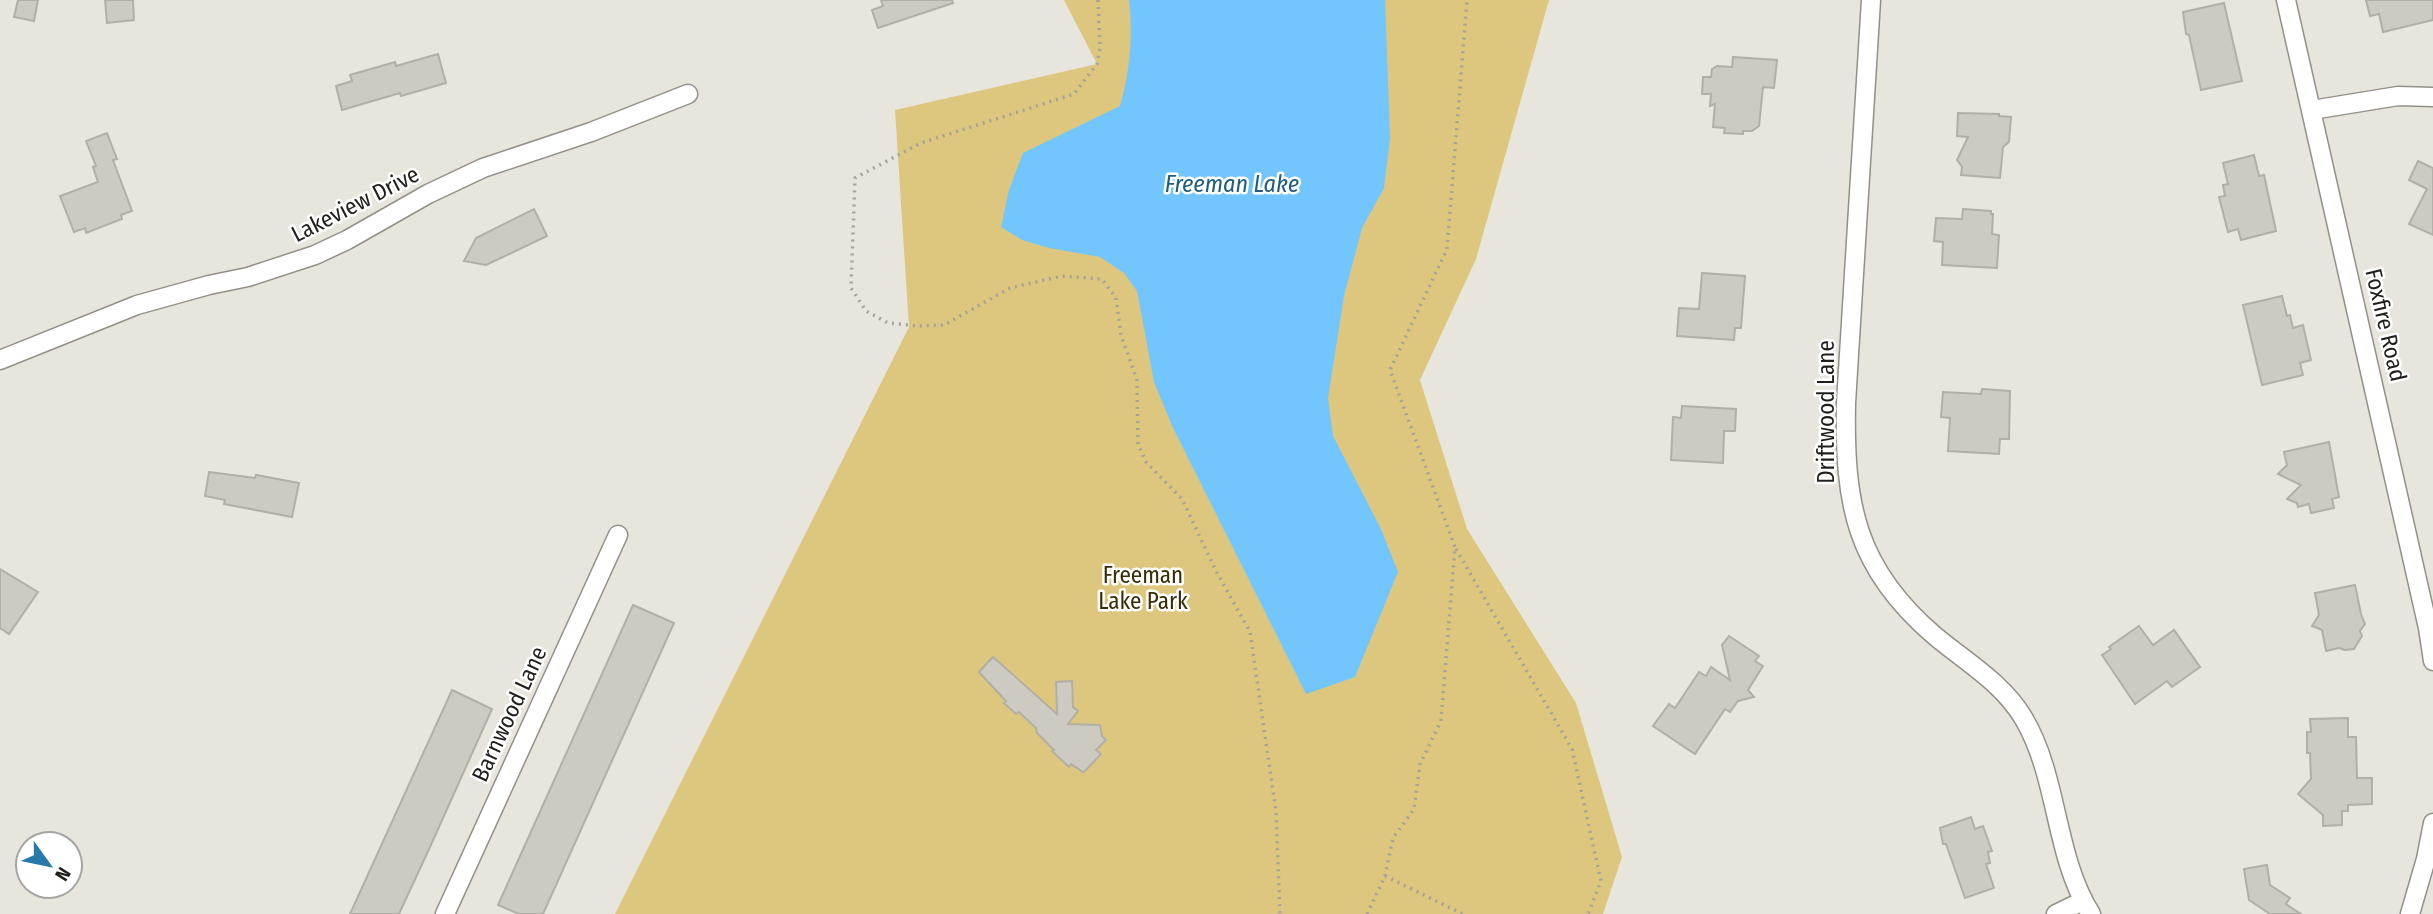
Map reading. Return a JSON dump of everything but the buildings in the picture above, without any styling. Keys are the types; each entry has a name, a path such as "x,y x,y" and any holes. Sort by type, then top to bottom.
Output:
{"street":[{"name":"Driftwood Lane","path":"1871,0 1846,403 1846,459 1853,514 1870,558 1896,596 1934,635 1996,684 2023,717 2039,749 2068,863 2087,908"},
{"name":"Foxfire Road","path":"2286,0 2428,628 2433,661"},
{"name":"Lakeview Drive","path":"0,360 137,305 248,277 315,255 428,194 483,168 591,132 688,94"},
{"path":"2312,110 2398,96 2433,97"},
{"name":"Barnwood Lane","path":"445,914 618,535"},
{"path":"2410,914 2433,823"},
{"path":"2056,914 2087,908"}],"path":[{"path":"1098,0 1100,48 1097,64 1074,94 920,143 855,178 851,288 866,311 888,323 918,326 944,325 1010,288 1062,276 1102,279 1116,298 1121,335 1137,380 1138,444 1146,462 1182,499 1216,571 1250,632 1276,811 1279,914"},
{"path":"1467,0 1447,249 1390,370 1455,547 1572,749 1601,881 1588,914"},
{"path":"1367,914 1385,876 1393,838 1414,808 1420,764 1441,721 1455,547"},
{"path":"1385,876 1463,914"}],"green space":[{"name":"Freeman Lake Park","path":"1064,0 1549,0 1476,259 1420,380 1467,529 1576,703 1622,857 1603,914 615,914 909,327 895,110 1097,64"}],"water":[{"name":"Freeman Lake","path":"1129,0 1385,0 1390,138 1384,188 1362,228 1344,296 1328,398 1333,436 1381,529 1398,572 1355,677 1306,694 1173,428 1154,382 1137,291 1124,273 1100,257 1022,240 1001,227 1009,190 1023,153 1120,106 1130,54"}]}
